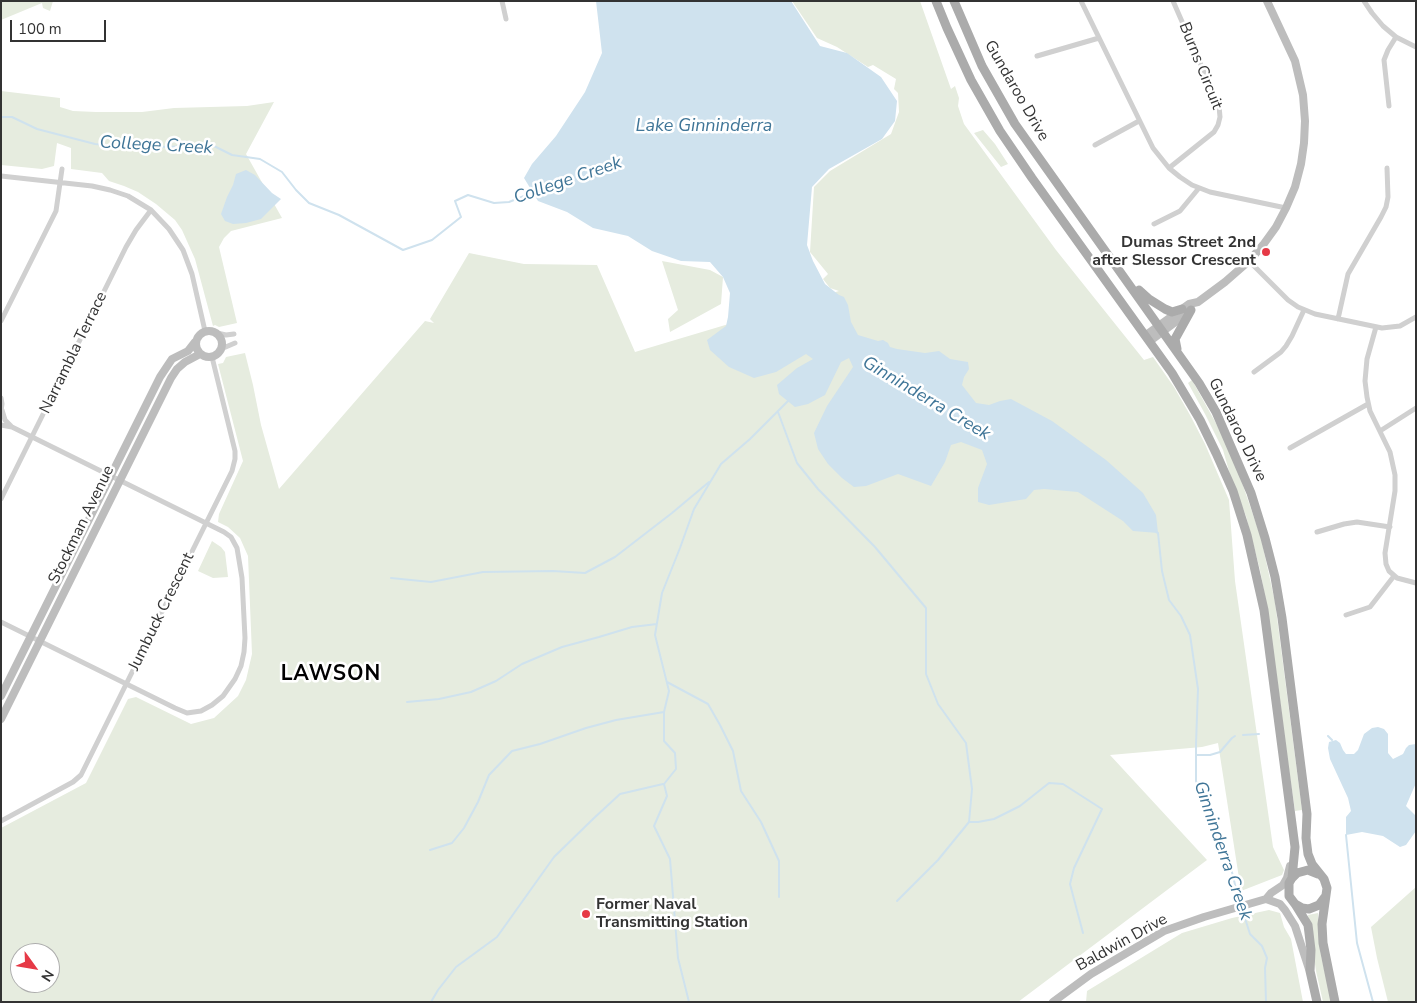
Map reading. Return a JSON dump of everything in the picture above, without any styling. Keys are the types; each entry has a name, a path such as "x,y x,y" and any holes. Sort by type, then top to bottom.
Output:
{"main road":[{"name":"Gundaroo Drive","path":"936,1 971,80 1000,131 1148,338 1182,389 1208,436 1233,492 1255,565 1265,618 1295,847 1292,878"},
{"name":"Gundaroo Drive","path":"954,1 982,66 1015,124 1199,383 1216,412 1251,493 1275,576 1307,814 1306,838 1308,854 1320,875"},
{"path":"1126,278 1148,299 1165,309 1172,312 1186,310 1175,339 1178,353"},
{"path":"1317,1002 1310,971 1311,950 1308,925 1288,892 1292,878 1303,870 1312,870 1320,875 1326,883 1327,892 1322,924 1323,943 1335,1002"},
{"path":"1295,904 1302,908 1312,908 1322,902 1325,897"}],"street":[{"path":"502,1 506,19"},
{"path":"1081,1 1153,148 1169,168 1199,188 1286,208"},
{"name":"Burns Circuit","path":"1169,168 1211,134 1218,125 1220,117 1218,106 1173,1"},
{"path":"1148,338 1186,310 1189,304 1198,302 1249,261 1270,236 1286,208 1299,176 1304,143 1303,95 1295,61 1267,1"},
{"path":"1364,1 1377,20 1396,37 1416,47"},
{"path":"1389,106 1384,64 1388,50 1396,37"},
{"path":"1037,56 1099,38"},
{"path":"1095,146 1139,121"},
{"path":"1338,319 1348,274 1386,207 1388,168"},
{"path":"1,321 56,211 62,169"},
{"path":"1,176 60,182 110,190 136,200 151,210 169,228 183,250 192,274 205,331"},
{"path":"1154,224 1180,212 1199,188"},
{"name":"Narrambla Terrace","path":"1,499 126,248 136,230 151,210"},
{"path":"1249,261 1288,300 1304,310 1320,316 1376,327 1394,327 1416,317"},
{"path":"1254,372 1286,346 1304,310"},
{"path":"1376,327 1366,366 1365,389 1373,418 1390,452 1395,475 1395,491 1385,557 1386,564 1394,576 1404,581 1416,583"},
{"path":"234,334 226,335 209,330 205,331 199,335 195,346 200,354 212,357 234,343"},
{"path":"217,333 222,343 221,350"},
{"name":"Stockman Avenue","path":"1,696 164,370 172,359 188,351 195,342"},
{"name":"Stockman Avenue","path":"1,720 174,373 185,362 200,354"},
{"name":"Jumbuck Crescent","path":"1,821 79,778 232,471 235,451 212,357"},
{"path":"1,398 1,411 5,420 12,427"},
{"path":"1290,448 1368,404"},
{"path":"1380,431 1416,408"},
{"path":"1,425 12,427 231,537 239,558 245,645 241,666 235,679 223,696 212,705 192,713 178,710 1,622"},
{"path":"1317,532 1357,522 1390,527"},
{"path":"1346,615 1370,607 1394,576"},
{"name":"Baldwin Drive","path":"1053,1002 1090,974 1164,932 1209,915 1266,900 1271,893 1283,885 1287,878 1295,847"},
{"path":"1266,900 1280,904 1295,926 1310,971"}],"shaded area":[{"path":"1,1 53,1 50,11 43,8 42,3 1,20"},
{"path":"792,1 920,1 951,89 955,86 959,98 958,106 964,124 1056,250 1144,360 1153,357 1174,387 1190,415 1205,444 1229,500 1235,581 1273,847 1284,870 1282,875 1241,891 1218,743 1202,747 1110,755 1207,860 1018,1002 1,1002 1,828 86,783 128,699 136,697 191,724 214,718 238,696 246,680 252,654 248,556 240,538 228,527 218,522 219,514 243,461 218,364 223,363 226,357 245,353 261,425 279,489 425,321 434,323 430,319 469,253 524,264 597,265 635,352 839,291 830,288 823,279 828,274 810,252 814,187 830,171 891,134 899,112 898,93 894,89 896,79 873,65 868,67 837,47 817,38"},
{"path":"1,91 60,98 60,107 73,111 96,112 142,112 174,108 247,106 274,102 246,154 282,218 231,231 219,247 237,323 219,327 213,326 195,259 182,230 175,220 156,204 138,192 109,181 102,173 71,169 71,148 57,143 54,166 42,169 1,165"},
{"path":"983,130 1008,164 1001,167 974,133"},
{"path":"662,261 710,270 723,277 721,304 670,332 668,319 678,310"},
{"path":"1192,380 1223,436 1237,468 1261,538 1275,602 1302,810 1295,811 1268,612 1260,570 1246,516 1231,478 1223,450 1188,383"},
{"path":"212,541 225,552 228,577 213,578 198,571"},
{"path":"1416,887 1416,1002 1388,1002 1371,927"},
{"path":"1269,910 1280,913 1284,927 1291,939 1303,1002 1086,1002 1087,991 1182,933 1232,918"},
{"path":"1318,913 1321,956 1332,1002 1323,1002 1316,971 1308,915"}],"water":[{"name":"Lake Ginninderra","path":"596,1 791,1 820,46 847,53 881,77 897,101 895,121 882,139 829,169 812,187 807,245 825,284 844,297 848,305 851,322 858,335 878,341 883,340 890,347 897,349 925,353 939,351 950,359 968,362 969,369 962,385 976,403 989,405 1011,399 1052,421 1106,460 1143,493 1156,515 1158,533 1133,531 1123,521 1078,492 1034,490 1026,499 989,505 978,502 978,488 987,464 982,450 961,442 951,445 945,462 931,486 898,474 866,486 854,487 828,464 818,449 814,433 827,406 853,367 849,358 841,362 825,395 808,404 795,407 779,394 777,385 797,368 813,359 806,354 776,372 754,378 729,367 710,350 707,340 726,326 730,293 723,277 710,262 681,261 652,251 628,236 593,228 567,212 538,201 524,178 532,164 556,136 585,92 602,53"},
{"path":"246,170 255,175 272,193 281,199 261,219 233,224 225,221 221,214 236,174"},
{"path":"1372,728 1384,729 1388,734 1388,753 1393,759 1403,754 1409,745 1416,744 1416,783 1406,806 1416,816 1416,831 1406,845 1400,847 1383,836 1362,832 1346,835 1346,817 1351,811 1348,798 1330,759 1329,742 1336,740 1340,743 1346,754 1354,754 1358,750 1364,734"}],"waterway":[{"name":"College Creek","path":"1,117 12,117 37,129 95,144 141,148 214,146 232,155 260,159 282,172 309,203 339,215 403,250 432,240 461,217 455,201 468,195 494,203 509,202 534,192"},
{"path":"689,1002 678,958 670,859 654,826 667,796 664,784 676,769 675,753 664,741 664,712 669,691 655,635 662,593 694,509 721,464 750,439 789,400"},
{"path":"778,412 797,463 818,489 875,547 926,608 926,674 938,704 966,743 972,789 969,822 938,860 897,901"},
{"path":"391,578 431,582 483,572 553,571 585,573 615,557 709,482"},
{"name":"Ginninderra Creek","path":"1156,532 1158,533 1162,571 1169,600 1181,616 1190,635 1198,689 1196,781 1212,817 1217,838 1230,864 1240,905"},
{"path":"407,702 439,699 471,692 496,681 522,664 562,647 632,627 657,624"},
{"path":"667,682 708,704 720,725 733,751 741,791 761,822 779,861 779,897"},
{"path":"430,850 452,843 464,828 478,802 489,775 512,751 616,720 664,712"},
{"path":"1243,735 1259,734"},
{"path":"1196,755 1210,755 1220,752 1235,736"},
{"path":"1328,736 1332,740"},
{"path":"969,822 994,819 1020,806 1049,783 1063,784 1102,809 1074,868 1070,884 1083,933"},
{"path":"431,1002 456,967 497,937 554,857 593,819 620,794 663,784"},
{"path":"1346,835 1357,943 1373,1002"},
{"name":"Ginninderra Creek","path":"1242,909 1250,934 1262,946 1267,958 1265,968 1266,1002"}],"place":[{"name":"Dumas Street 2nd after Slessor Crescent","path":"1266,252"},
{"name":"Former Naval Transmitting Station","path":"586,914"}],"district":[{"name":"LAWSON","path":"331,675"}]}
